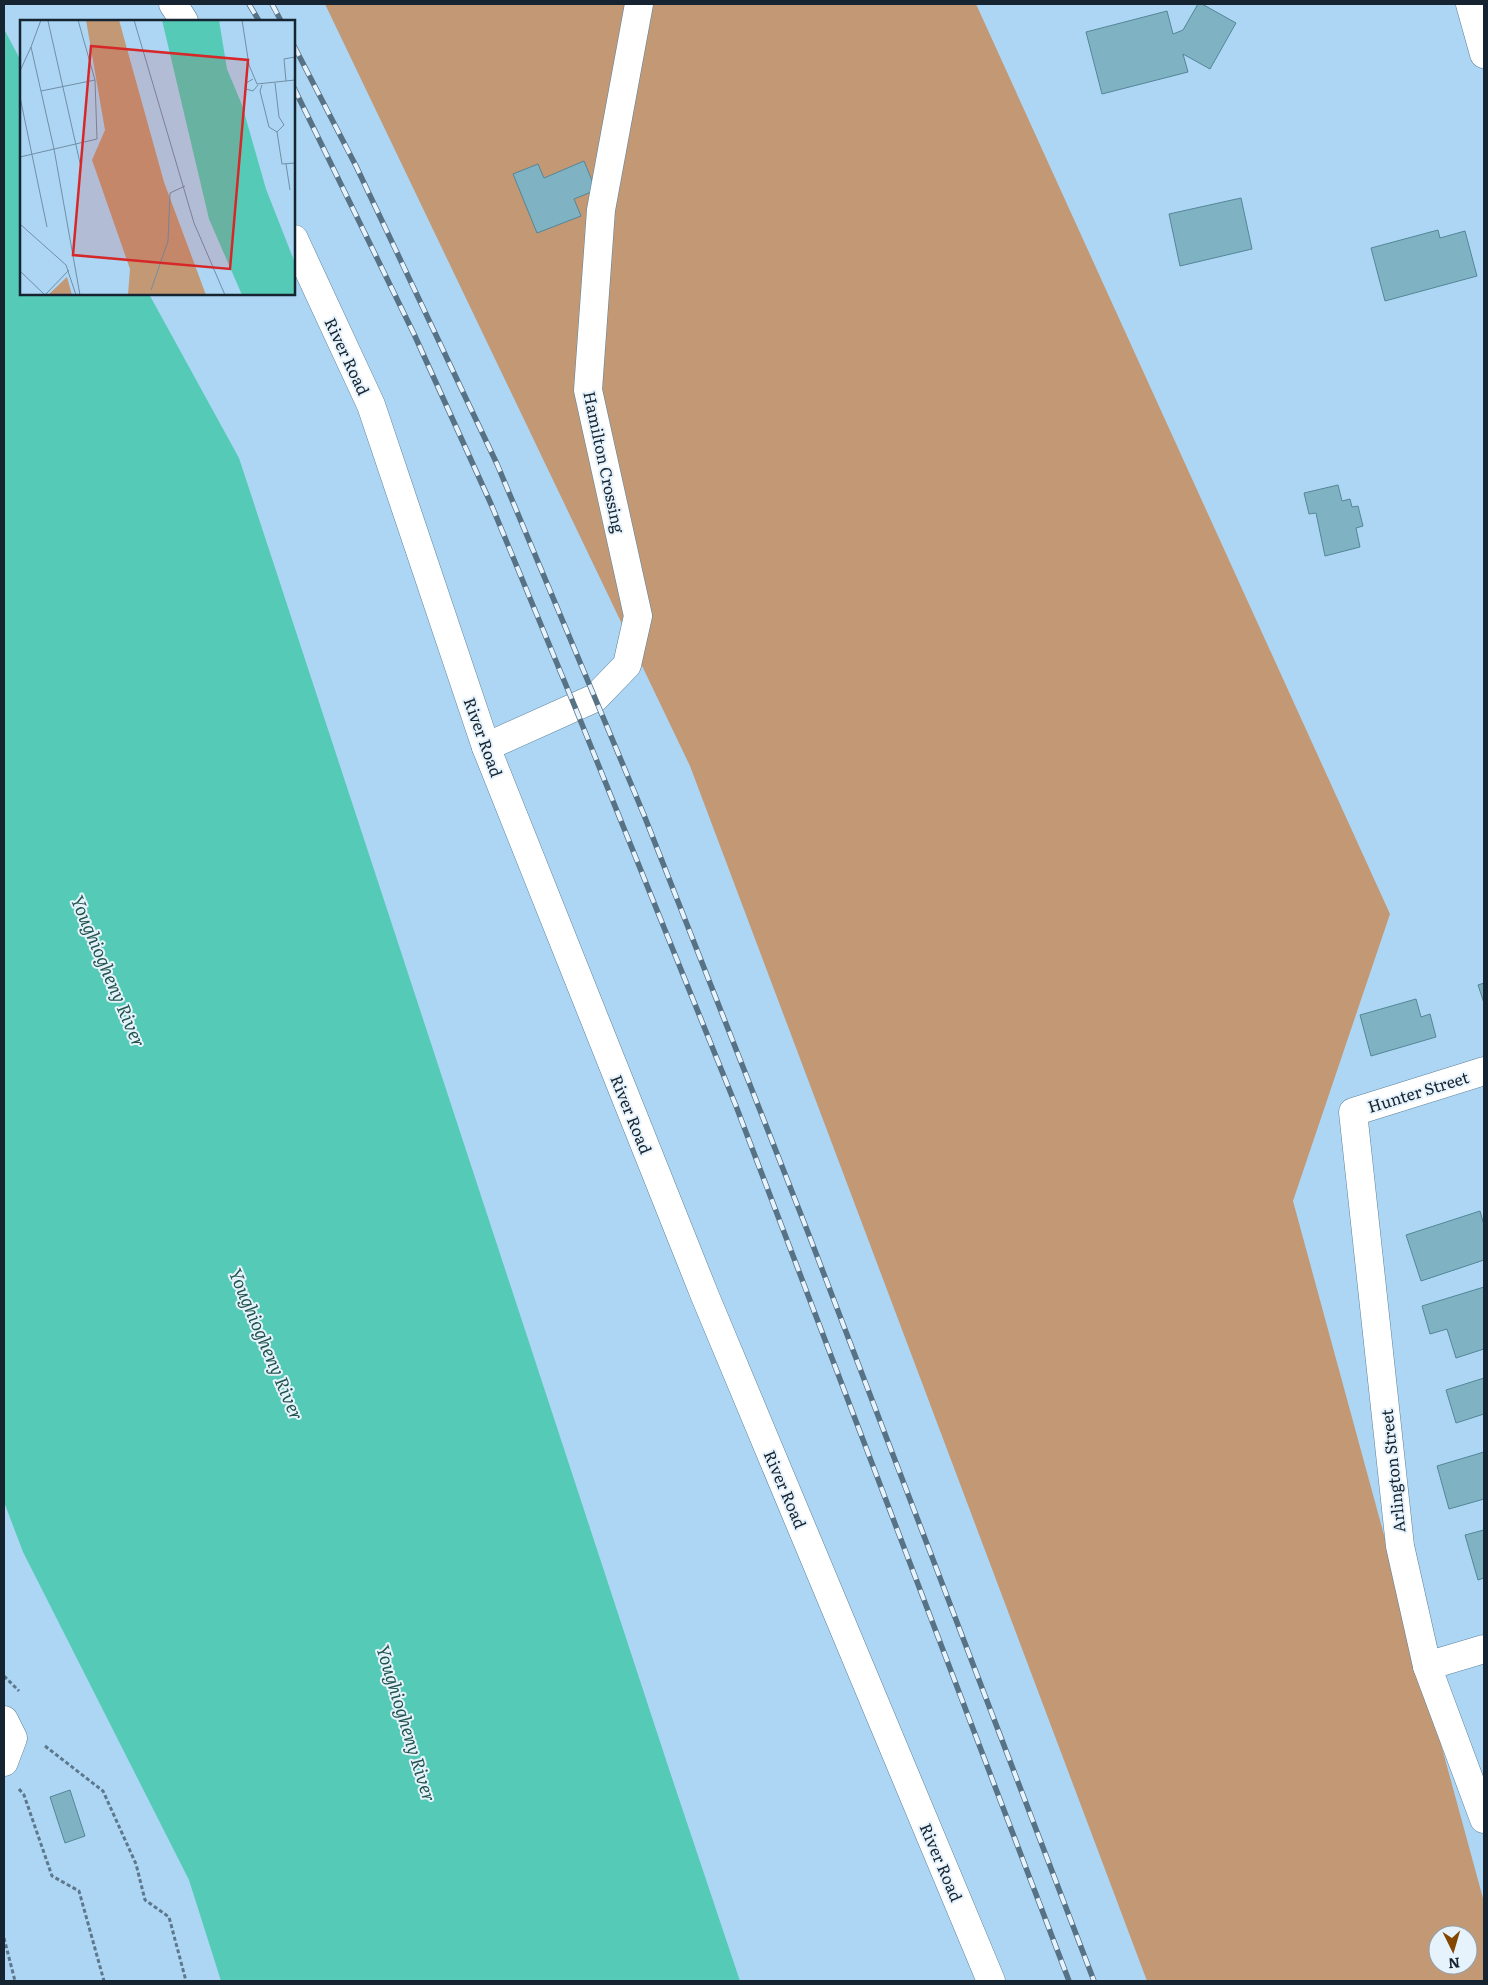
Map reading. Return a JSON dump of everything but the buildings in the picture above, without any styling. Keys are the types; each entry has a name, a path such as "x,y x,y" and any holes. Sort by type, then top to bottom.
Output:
{"street":[{"path":"173,4 183,20"},
{"name":"Hamilton Crossing","path":"486,747 595,698 627,665 638,616 588,390 601,210 639,4"},
{"path":"1470,4 1484,54"},
{"name":"River Road","path":"295,241 371,405 486,747 705,1296 992,1981"},
{"name":"Hunter Street","path":"1353,1112 1484,1071"},
{"name":"Arlington Street","path":"1353,1112 1400,1546 1427,1666 1484,1819"},
{"path":"1427,1666 1484,1649"}],"path":[{"path":"7,1740 37,1740 103,1792 136,1864 144,1900 169,1917 186,1981"},
{"path":"16,1786 24,1795 52,1876 79,1891 104,1981"},
{"path":"4,1938 15,1981"}],"shaded area":[{"path":"325,4 976,4 1390,914 1293,1201 1484,1902 1484,1981 1147,1981 690,766"}],"water":[{"name":"Youghiogheny River","path":"4,29 20,59 20,295 150,295 239,458 740,1981 221,1981 189,1880 23,1552 4,1502"}],"railway":[{"path":"249,4 258,20"},
{"path":"272,4 280,20"},
{"path":"295,48 356,166 497,464 644,815 809,1235 1094,1981"},
{"path":"295,90 414,334 491,504 575,707 736,1106 1069,1981"}]}
